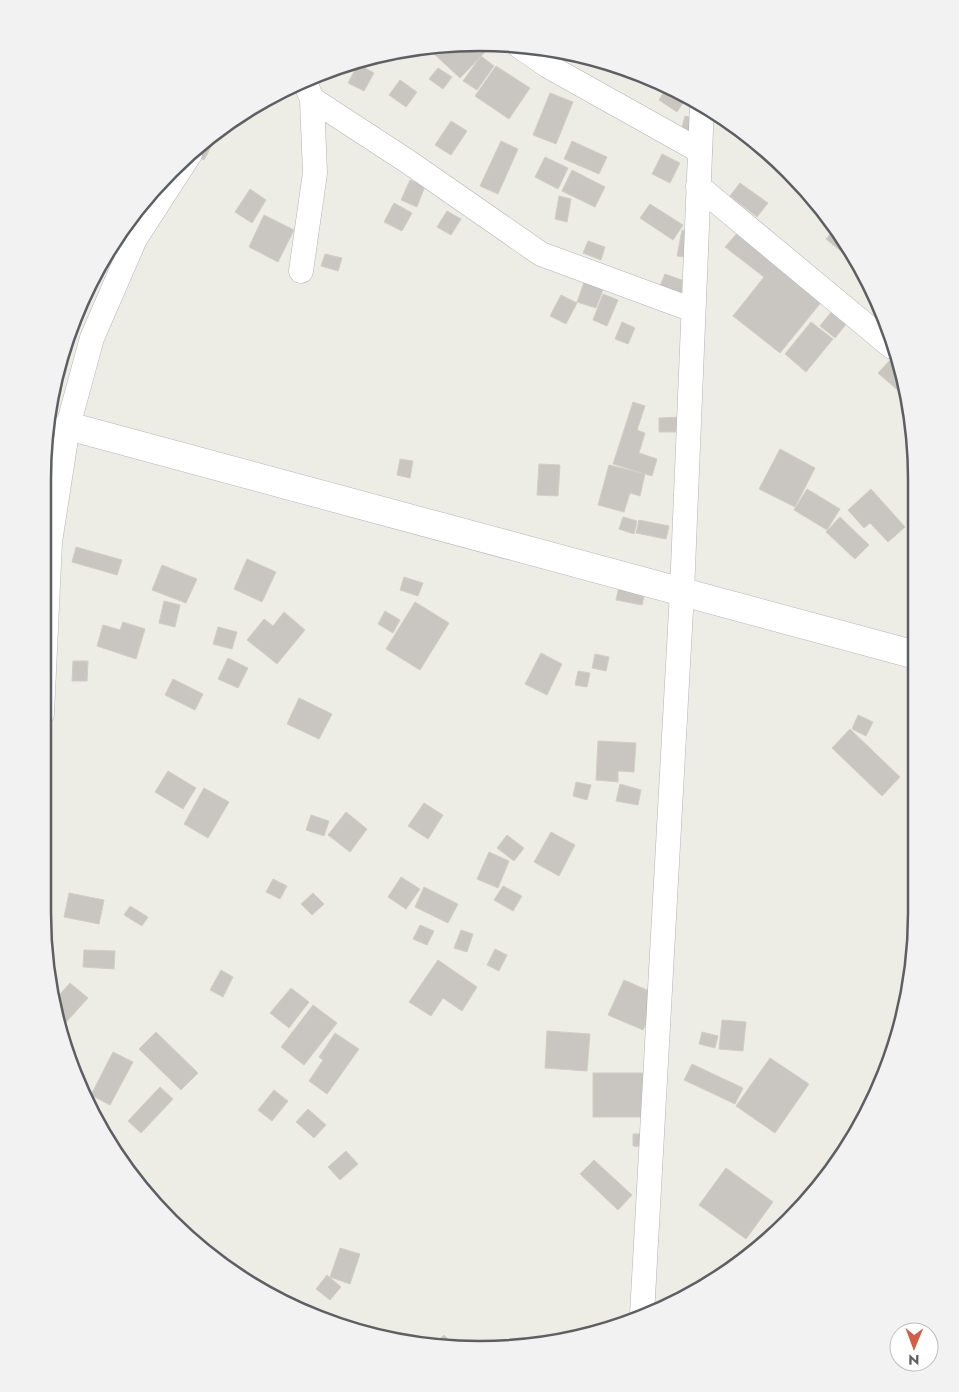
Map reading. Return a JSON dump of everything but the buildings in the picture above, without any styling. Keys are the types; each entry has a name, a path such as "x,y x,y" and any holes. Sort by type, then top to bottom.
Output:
{"street":[{"path":"531,55 548,66 700,151"},
{"path":"301,271 316,173 308,90"},
{"path":"308,90 541,254 693,310"},
{"path":"642,1308 682,592 702,114"},
{"path":"51,536 68,426 92,338 135,238 170,184"},
{"path":"698,186 885,341"},
{"path":"68,426 908,653"}]}
